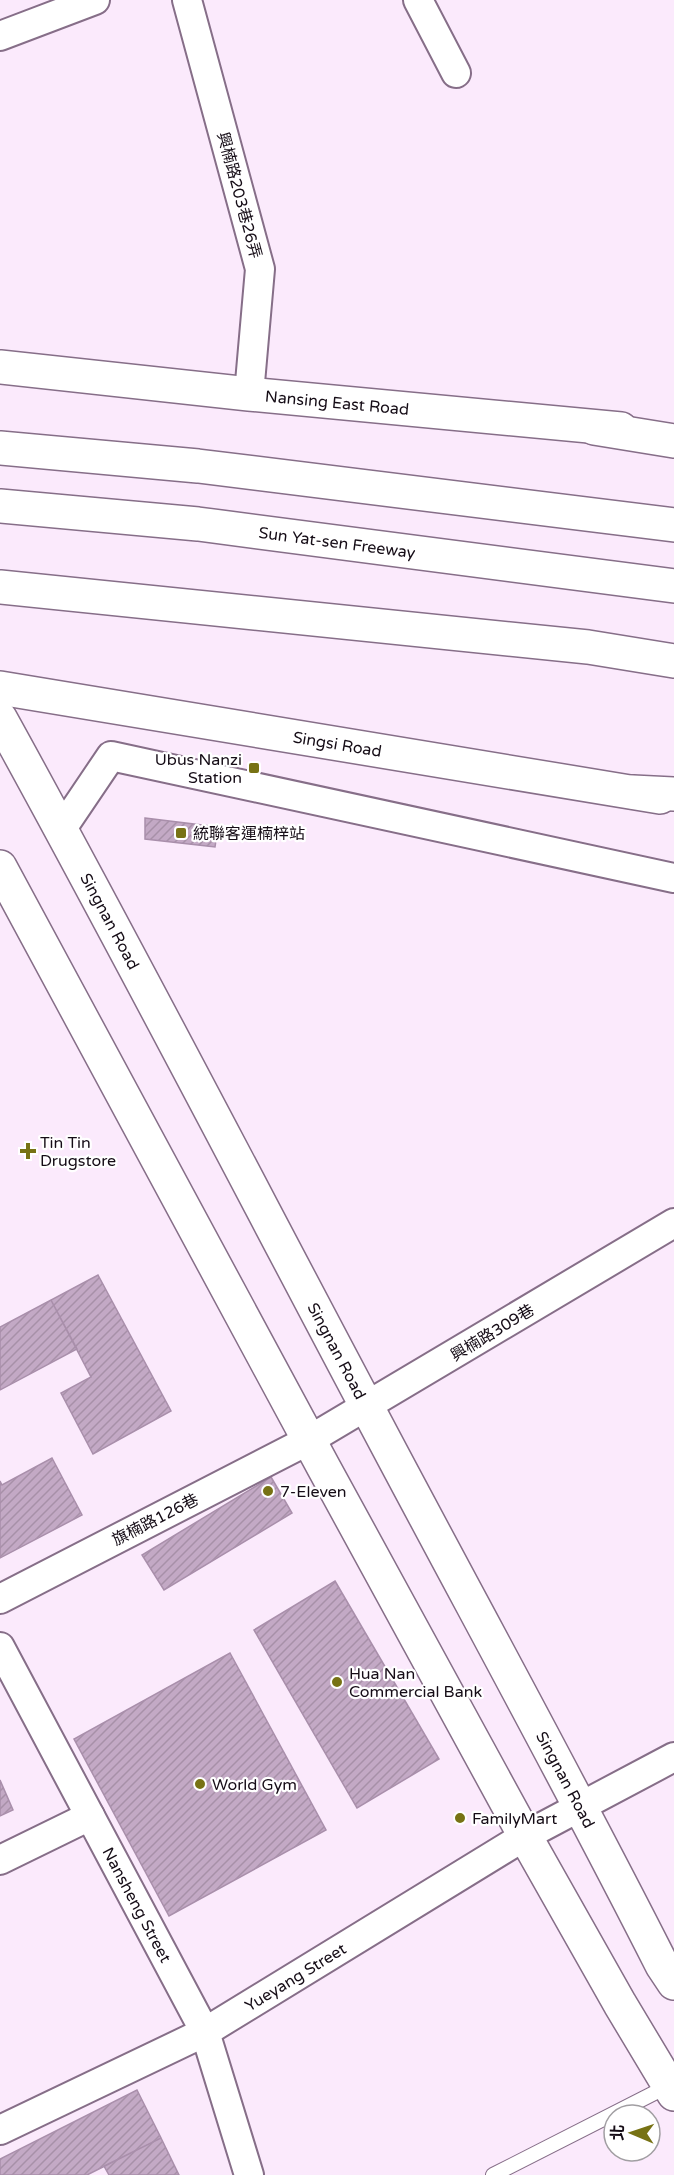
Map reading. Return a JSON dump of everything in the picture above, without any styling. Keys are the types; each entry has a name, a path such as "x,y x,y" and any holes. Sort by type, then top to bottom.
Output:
{"main road":[{"name":"Nansing East Road","path":"0,367 594,428 674,432"},
{"path":"594,428 674,441"},
{"path":"0,448 198,466 674,525"},
{"name":"Sun Yat-sen Freeway","path":"0,506 198,524 674,586"},
{"path":"0,587 588,647 674,660"},
{"name":"Singsi Road","path":"0,688 674,800"},
{"name":"Singnan Road","path":"0,718 62,830 367,1407 582,1806 662,1965 674,1983"},
{"path":"633,792 674,794"},
{"path":"0,867 525,1836 671,2090"}],"street":[{"path":"0,36 95,0"},
{"name":"興楠路203巷26弄","path":"187,0 260,269 249,394"},
{"path":"418,0 456,73"},
{"path":"62,830 111,756 674,878"},
{"name":"興楠路309巷","path":"309,1440 674,1223"},
{"name":"旗楠路126巷","path":"0,1599 309,1440"},
{"name":"Nansheng Street","path":"0,1647 205,2032 249,2175"},
{"name":"Yueyang Street","path":"0,2130 205,2032 525,1836 674,1757"},
{"path":"0,1860 90,1816"}],"lane":[{"path":"493,2175 671,2090"}],"building":[{"name":"統聯客運楠梓站","path":"145,818 218,827 215,847 145,839"},
{"path":"98,1275 171,1411 93,1454 61,1393 91,1377 51,1300"},
{"path":"51,1300 77,1349 0,1390 0,1327"},
{"path":"52,1458 82,1515 0,1558 0,1481 2,1485"},
{"path":"271,1477 292,1513 164,1590 142,1555"},
{"path":"335,1581 439,1759 357,1808 254,1630"},
{"name":"World Gym","path":"230,1653 326,1830 169,1916 74,1739"},
{"path":"0,1780 13,1810 0,1816"},
{"path":"137,2090 161,2138 87,2175 0,2175 0,2159"},
{"path":"161,2138 179,2175 109,2175 104,2166"}],"place":[{"name":"Ubus Nanzi Station","path":"254,768"},
{"name":"統聯客運楠梓站","path":"181,833"},
{"name":"Tin Tin Drugstore","path":"28,1151"},
{"name":"7-Eleven","path":"268,1491"},
{"name":"Hua Nan Commercial Bank","path":"337,1682"},
{"name":"World Gym","path":"200,1784"},
{"name":"FamilyMart","path":"460,1818"}]}
